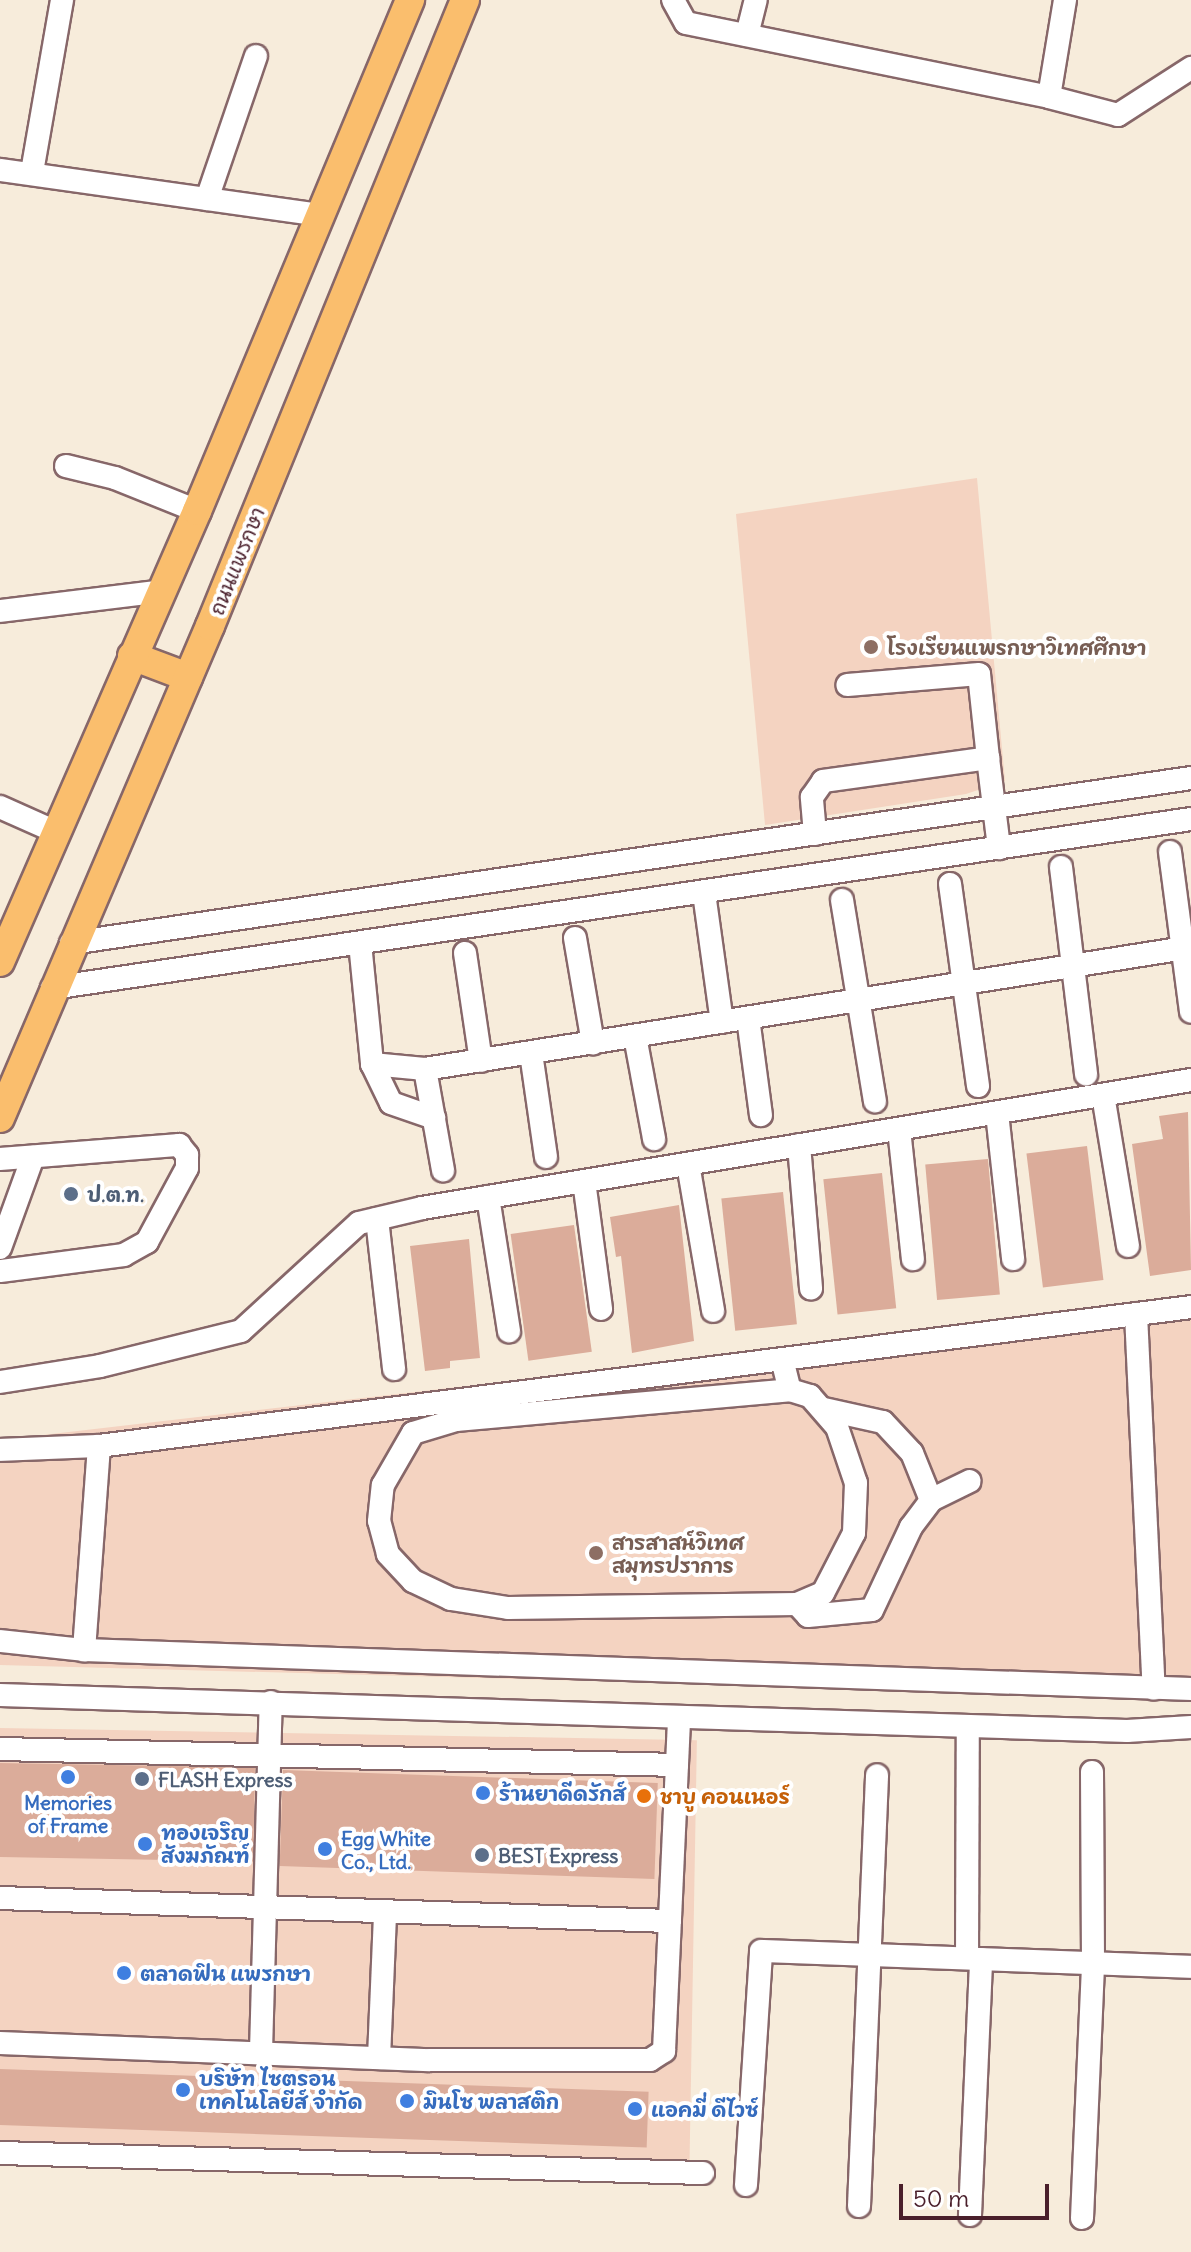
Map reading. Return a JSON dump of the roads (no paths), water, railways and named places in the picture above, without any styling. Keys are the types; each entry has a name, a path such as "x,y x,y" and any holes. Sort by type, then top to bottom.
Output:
{"main road":[{"path":"0,962 54,831 197,511 410,0"},
{"name":"ถนนแพรกษา","path":"0,1118 71,943 188,677 465,0"},
{"path":"132,656 188,677"}],"street":[{"path":"32,172 62,0"},
{"path":"673,0 686,23 1049,97 1118,115 1191,68"},
{"path":"747,35 756,0"},
{"path":"1049,97 1065,0"},
{"path":"207,199 256,56"},
{"path":"0,170 32,172 321,215"},
{"path":"66,466 115,478 197,511"},
{"path":"0,611 162,591"},
{"path":"847,685 979,674 999,848"},
{"path":"814,830 812,797 823,781 988,758"},
{"path":"71,943 814,830 1191,778"},
{"path":"0,807 54,831"},
{"path":"52,988 1191,819"},
{"path":"1170,852 1191,1012"},
{"path":"1061,867 1070,967 1086,1074"},
{"path":"950,884 978,1086"},
{"path":"704,893 722,1022"},
{"path":"842,900 861,1000 875,1101"},
{"path":"575,938 593,1043"},
{"path":"360,943 372,1064 391,1103 434,1118"},
{"path":"372,1064 425,1069 1185,948"},
{"path":"465,953 481,1061"},
{"path":"748,1018 761,1115"},
{"path":"635,1036 654,1139"},
{"path":"531,1053 546,1157"},
{"path":"425,1069 443,1170"},
{"path":"0,1382 100,1366 241,1331 359,1223 488,1197 1191,1080"},
{"path":"1103,1095 1128,1246"},
{"path":"997,1113 1013,1259"},
{"path":"899,1129 913,1259"},
{"path":"0,1159 179,1145 187,1155 187,1168 147,1242 124,1255 0,1271"},
{"path":"799,1145 811,1288"},
{"path":"0,1248 33,1157"},
{"path":"688,1164 713,1311"},
{"path":"584,1181 601,1309"},
{"path":"488,1197 509,1331"},
{"path":"377,1219 394,1369"},
{"path":"0,1450 99,1446 1191,1307"},
{"path":"1136,1314 1154,1689"},
{"path":"782,1359 790,1390"},
{"path":"790,1390 810,1396 824,1409 849,1454 858,1506 838,1574 823,1593 797,1604 508,1608 451,1599 413,1581 388,1554 379,1521 383,1485 413,1433 456,1420 790,1390"},
{"path":"824,1409 883,1422 912,1453 931,1500"},
{"path":"84,1650 99,1446"},
{"path":"797,1604 808,1616 872,1610 911,1527 931,1500 970,1481"},
{"path":"0,1641 84,1650 1191,1689"},
{"path":"0,1695 1127,1731 1191,1727"},
{"path":"261,2051 271,1702"},
{"path":"0,2043 379,2058 650,2060 664,2051 679,1717"},
{"path":"968,1726 974,1958 970,2215"},
{"path":"0,1749 677,1765"},
{"path":"1082,2218 1093,1963 1092,1772"},
{"path":"859,2206 877,1775"},
{"path":"0,1898 670,1921"},
{"path":"379,2058 385,1912"},
{"path":"746,2185 761,1951 1191,1967"},
{"path":"0,2153 703,2173"}],"place":[{"name":"โรงเรียนแพรกษาวิเทศศึกษา","path":"871,647"},
{"name":"ป.ต.ท.","path":"71,1194"},
{"name":"สารสาสน์วิเทศ สมุทรปราการ","path":"596,1553"},
{"name":"Memories of Frame","path":"68,1777"},
{"name":"FLASH Express","path":"142,1779"},
{"name":"ร้านยาดีดรักส์","path":"483,1793"},
{"name":"ชาบู คอนเนอร์","path":"644,1796"},
{"name":"ทองเจริญ สังฆภัณฑ์","path":"145,1844"},
{"name":"Egg White Co., Ltd.","path":"325,1849"},
{"name":"BEST Express","path":"482,1855"},
{"name":"ตลาดฟิน แพรกษา","path":"124,1973"},
{"name":"บริษัท ไซตรอน เทคโนโลยีส์ จำกัด","path":"183,2090"},
{"name":"มินโซ พลาสติก","path":"407,2101"},
{"name":"แอคมี่ ดีไวซ์","path":"635,2109"}]}
